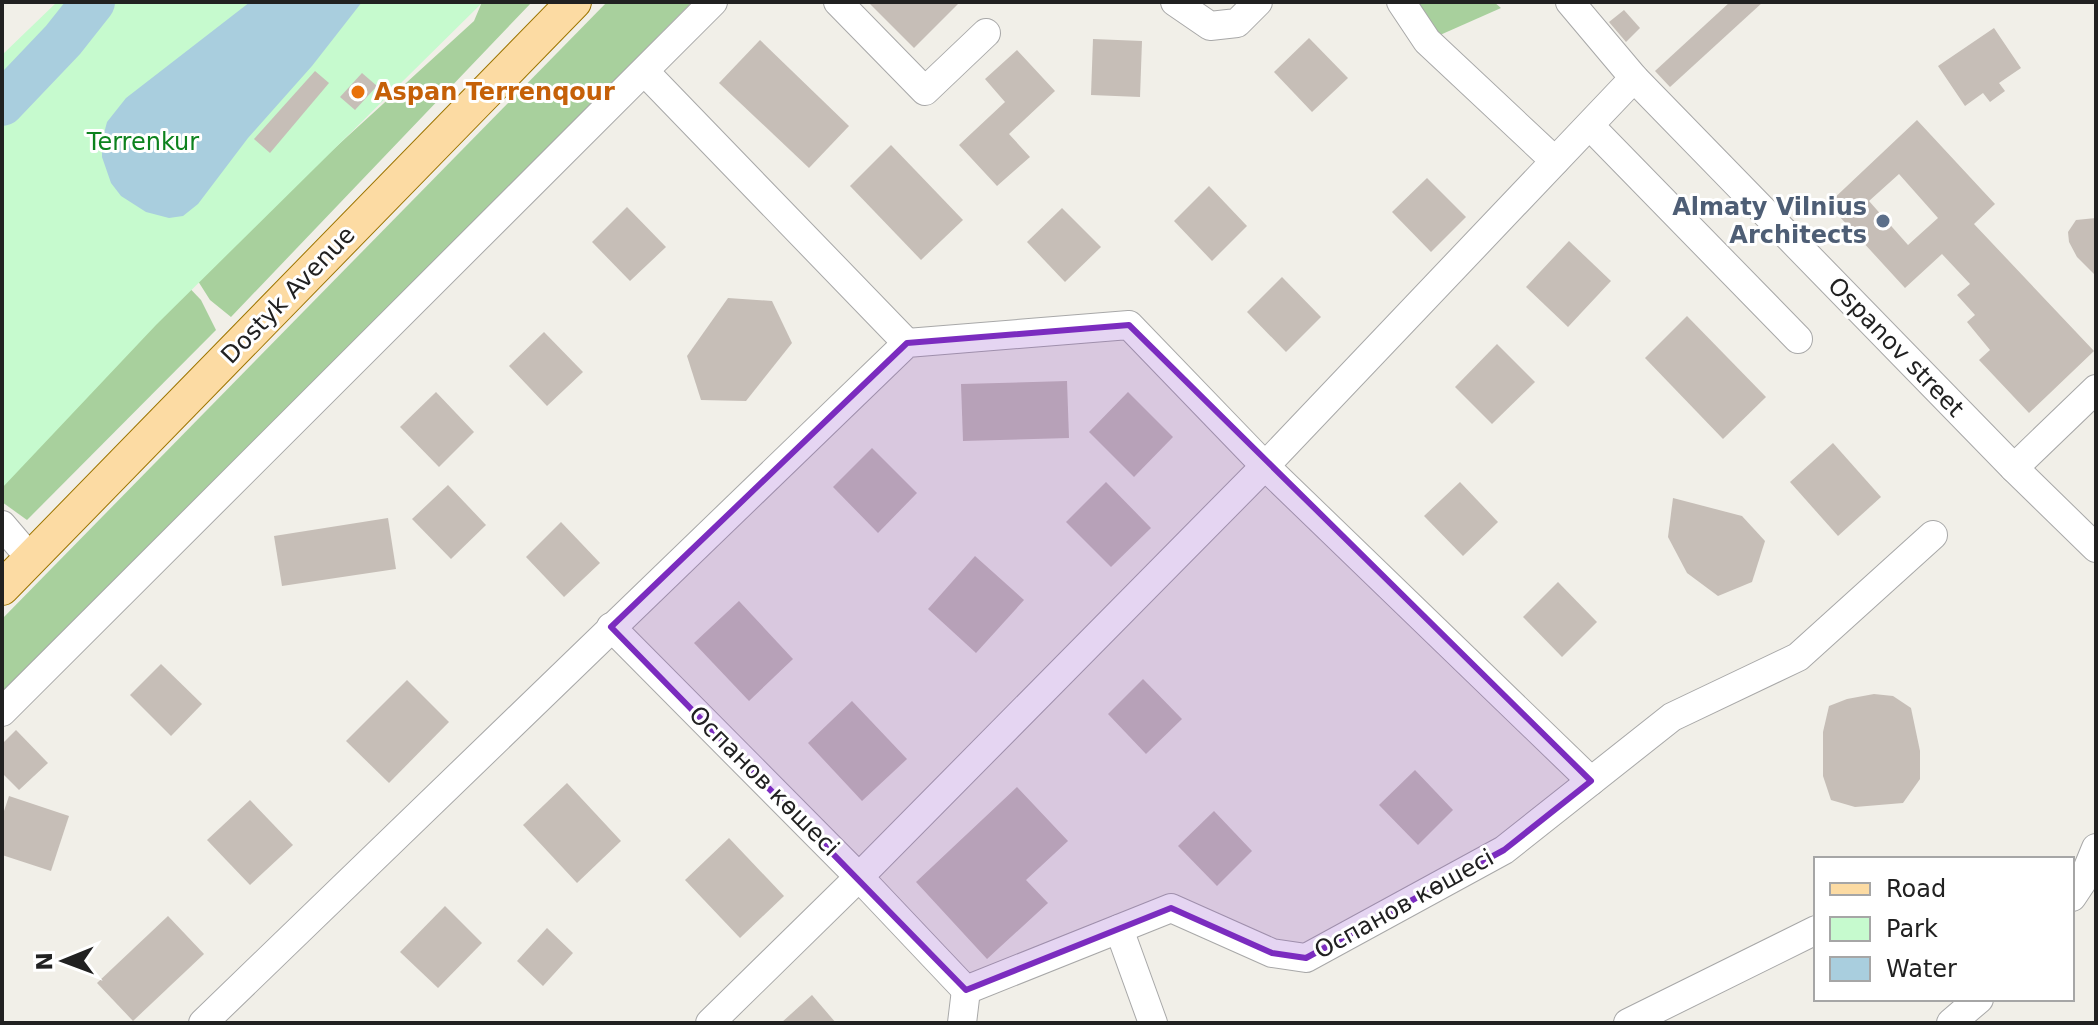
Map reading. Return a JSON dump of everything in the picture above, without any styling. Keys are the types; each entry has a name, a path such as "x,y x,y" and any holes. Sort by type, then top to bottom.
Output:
{"main road":[{"name":"Dostyk Avenue","path":"2,588 574,2"}],"street":[{"path":"2,712 713,2"},
{"path":"838,2 925,91 986,33"},
{"path":"1175,2 1210,26 1237,23 1258,2"},
{"path":"1401,2 1427,41 1555,161"},
{"name":"Ospanov street","path":"1570,2 1634,78 2096,548"},
{"path":"645,72 907,343"},
{"path":"710,1023 859,877 1265,466 1591,127 1634,78"},
{"path":"1591,127 1798,339"},
{"path":"203,1023 907,343 1129,325 1265,466 1591,781"},
{"path":"2014,468 2096,389"},
{"path":"2,525 31,559"},
{"name":"Оспанов көшесі","path":"611,627 859,877 966,990 1171,908 1272,953 1306,958 1504,850 1672,717 1798,657 1933,535"},
{"path":"2074,894 2096,848"},
{"path":"1119,929 1153,1023"},
{"path":"1628,1023 1814,931"},
{"path":"962,1023 966,990"},
{"path":"1951,1023 1977,1001"}],"highlighted area":[{"path":"1129,325 1591,781 1504,850 1306,958 1272,953 1171,908 966,990 611,627 907,343"}],"green space":[{"name":"Terrenkur","path":"57,2 483,2 156,325 2,488 2,55"},
{"path":"482,2 532,2 231,317 210,300 191,270 258,218 474,21"},
{"path":"607,2 692,2 2,698 2,619"},
{"path":"1406,2 1494,2 1501,8 1440,35"},
{"path":"179,277 201,300 216,330 27,520 2,502 2,461"}],"water":[{"path":"250,2 362,2 312,66 248,138 198,204 183,216 169,218 146,212 121,196 111,183 102,157 107,122 126,98"}],"building":[{"path":"868,2 960,2 914,48"},
{"path":"1730,2 1763,2 1670,87 1655,71"},
{"path":"1624,10 1640,28 1626,42 1609,22"},
{"path":"1994,28 2021,68 1999,83 2005,91 1990,102 1983,93 1965,106 1938,66"},
{"path":"1309,38 1348,78 1312,112 1274,72"},
{"path":"1093,39 1142,41 1140,97 1091,95"},
{"path":"760,40 849,126 809,168 719,83"},
{"path":"1017,50 1055,91 1009,134 1030,157 997,186 959,145 1005,102 985,79"},
{"path":"315,71 329,83 270,153 254,139"},
{"name":"Aspan Terrenqour","path":"362,73 377,86 355,110 340,97"},
{"path":"1917,120 1995,204 1974,224 2094,351 2029,413 1979,360 1990,350 1967,322 1975,315 1957,295 1970,284 1942,254 1905,288 1828,204","holes":["1899,174 1938,218 1908,245 1869,201"]},
{"path":"891,145 963,220 921,260 850,186"},
{"path":"1427,178 1466,217 1431,252 1392,212"},
{"path":"1209,186 1247,226 1212,261 1174,221"},
{"path":"627,207 666,247 630,281 592,242"},
{"path":"1062,208 1101,247 1065,282 1027,242"},
{"path":"2096,218 2096,276 2077,257 2069,242 2068,232 2076,220"},
{"path":"1569,241 1611,281 1568,327 1526,287"},
{"path":"1282,277 1321,317 1286,352 1247,312"},
{"path":"728,298 772,301 792,343 746,401 701,400 687,356"},
{"path":"1687,316 1766,397 1723,439 1645,358"},
{"path":"544,332 583,372 547,406 509,366"},
{"path":"1497,344 1535,382 1492,424 1455,387"},
{"path":"1067,381 1069,438 963,441 961,384"},
{"path":"436,392 474,432 439,467 400,427"},
{"path":"1128,392 1173,437 1134,477 1089,432"},
{"path":"1833,443 1881,497 1838,536 1790,482"},
{"path":"872,448 917,493 878,533 833,487"},
{"path":"1106,482 1151,528 1111,567 1066,522"},
{"path":"1460,482 1498,522 1463,556 1424,516"},
{"path":"448,485 486,525 451,559 412,519"},
{"path":"1673,498 1742,516 1765,541 1752,582 1718,596 1687,573 1668,537"},
{"path":"388,518 396,569 282,586 274,536"},
{"path":"561,522 600,563 564,597 526,557"},
{"path":"975,556 1024,600 976,653 928,609"},
{"path":"1558,582 1597,622 1562,657 1523,617"},
{"path":"739,601 793,659 749,701 694,643"},
{"path":"161,664 202,704 171,736 130,695"},
{"path":"1143,679 1182,719 1146,754 1108,714"},
{"path":"407,680 449,722 389,783 346,741"},
{"path":"1874,694 1893,696 1911,708 1920,751 1920,779 1903,803 1855,807 1831,800 1823,776 1823,732 1829,706"},
{"path":"852,701 907,759 862,801 808,743"},
{"path":"16,730 48,763 19,790 2,773 2,744"},
{"path":"1415,770 1453,810 1418,845 1379,805"},
{"path":"567,783 621,841 577,883 523,825"},
{"path":"1017,787 1068,841 1026,880 1048,903 987,959 916,882"},
{"path":"9,796 69,816 51,871 2,855 2,817"},
{"path":"250,800 293,845 250,885 207,840"},
{"path":"1214,811 1252,851 1217,886 1178,846"},
{"path":"729,838 784,896 740,938 685,880"},
{"path":"445,906 482,943 438,988 400,952"},
{"path":"168,916 204,954 133,1021 97,983"},
{"path":"547,928 573,953 543,986 517,961"},
{"path":"812,995 836,1023 781,1023"}],"waterway":[{"path":"2,104 63,40 93,2"}],"place":[{"name":"Aspan Terrenqour","path":"358,92"},
{"name":"Almaty Vilnius Architects","path":"1883,221"}]}
